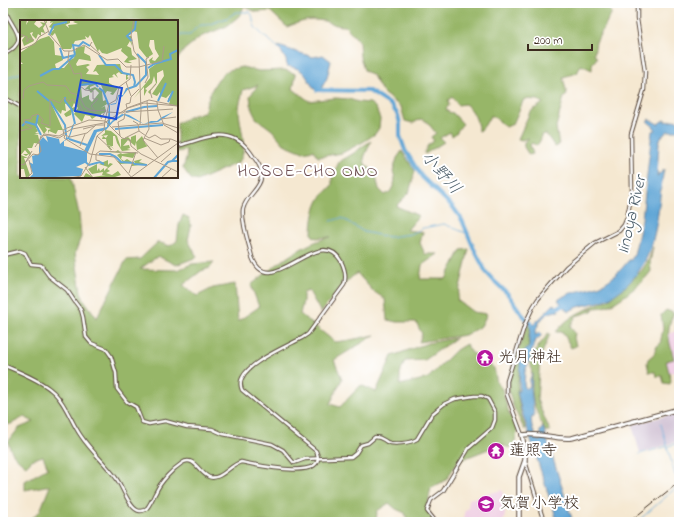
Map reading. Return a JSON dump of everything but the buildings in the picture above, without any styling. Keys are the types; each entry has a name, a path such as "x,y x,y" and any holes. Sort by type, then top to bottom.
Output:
{"highway":[{"path":"519,522 519,477 525,460 524,435 549,436 565,439 572,438 679,409"}],"street":[{"path":"3,55 14,49 17,44 18,37 17,32 6,14 4,3"},
{"path":"524,435 507,395 507,381 525,324 538,299 566,267 595,243 619,231 624,226 627,218 632,192 631,134 644,90 645,72 636,19 637,3"},
{"path":"3,97 20,106"},
{"path":"3,365 41,383 55,394 82,438 116,477 132,507 136,511 145,510 149,506 156,490 164,480 178,466 188,460 193,462 204,474 213,477 219,476 233,465 241,462 280,469 296,470 312,466 316,463 318,459 316,451 242,390 240,384 241,379 260,361 308,334 344,285 346,274 344,266 338,257 332,252 326,250 317,251 277,271 264,271 259,268 254,263 252,257 243,218 244,205 249,195 258,186 261,179 261,170 248,147 235,138 225,135 218,135 178,146"},
{"path":"3,255 20,251 25,253 32,264 41,266 55,282 67,290 81,310 86,337 91,343 106,349 111,356 116,373 117,388 128,402 136,407 142,422 149,424 166,421 187,427 212,429 223,434 272,444 283,450 294,463 305,459 351,457 361,445 368,443 375,437 383,438 391,443 414,441 417,439 432,414 444,404 474,396 482,396 488,399 495,412 495,420 492,428 469,448 443,491 431,500 427,511 436,522"},
{"path":"525,460 544,522"}],"shaded area":[{"path":"679,329 679,379 678,373 668,372 666,361 668,335"},
{"path":"679,412 679,441 640,453 632,425"},
{"name":"気賀小学校","path":"502,490 505,500 505,515 503,522 462,522 465,510 468,508 469,499"}],"green space":[{"path":"3,3 603,3 612,12 596,42 594,54 597,58 592,64 592,70 581,65 577,73 563,77 567,95 564,97 556,127 559,145 555,147 546,134 541,135 541,139 537,146 532,143 530,145 533,154 529,155 524,147 524,142 529,138 522,140 518,139 530,112 543,103 538,100 524,99 513,124 506,127 493,116 490,116 480,131 478,130 473,112 465,104 458,105 452,97 448,100 449,105 446,109 448,112 453,113 463,124 452,136 450,132 440,138 444,142 425,154 424,153 428,145 434,141 431,137 436,133 426,121 421,119 413,123 405,121 401,107 383,93 373,76 364,70 360,57 359,41 345,26 324,21 309,20 287,27 270,11 257,12 244,7 239,16 227,26 200,37 184,50 178,59 178,20 20,20 20,178 71,178 79,214 81,237 75,253 81,293 84,300 97,318 126,260 140,259 158,242 170,246 177,241 179,225 183,215 189,218 191,226 188,240 197,257 176,265 158,256 140,269 177,270 192,264 214,262 210,268 201,271 183,285 197,296 213,288 235,284 238,321 259,307 251,285 288,257 308,245 330,237 316,238 312,235 315,210 322,196 332,185 332,177 339,162 371,141 364,158 365,164 375,173 379,189 385,195 390,192 394,185 395,178 393,172 397,158 402,151 415,171 409,193 396,206 419,216 407,230 423,232 420,243 425,254 438,254 422,265 420,279 446,279 461,250 469,249 457,300 473,312 487,314 481,326 465,335 419,342 422,334 416,322 397,322 387,320 385,299 373,291 357,273 333,297 321,313 309,291 303,293 300,314 335,342 375,335 334,360 342,379 330,404 340,407 361,385 376,392 392,356 428,343 456,338 425,360 405,361 400,373 400,385 428,378 456,350 466,344 472,353 494,368 497,383 502,389 509,413 518,430 515,441 509,448 501,444 458,461 446,480 431,488 428,506 430,514 435,522 404,522 407,519 405,513 396,509 389,503 377,511 376,522 28,522 40,511 50,486 25,490 25,481 48,468 43,456 33,459 26,466 15,456 8,442 19,428 34,422 24,417 11,424 3,425"},
{"path":"242,67 259,71 285,70 296,74 293,89 309,101 335,98 370,103 376,108 380,119 379,128 375,134 342,153 318,157 313,150 303,152 284,144 272,130 256,118 252,110 250,96 258,85 243,90 240,102 239,116 243,137 243,150 239,162 197,181 191,179 183,168 187,150 178,152 178,122 193,115 204,113 209,95 218,79 227,71"},
{"path":"653,247 650,262 651,271 639,284 616,302 600,308 587,308 608,300 629,283 642,270 649,259"},
{"path":"588,309 594,309 576,316 570,327 575,333 574,338 576,346 571,348 563,332 556,332 570,318"},
{"path":"666,310 674,313 669,330 669,341 674,359 666,361 671,380 670,384 664,383 662,376 656,376 655,372 649,372 647,363 648,359 654,354 656,347 660,344 663,329 661,315"},
{"path":"527,325 530,326 528,340 529,347 524,351 520,363 517,393 521,414 526,429 524,429 512,404 509,391 509,378"},
{"path":"548,333 550,334 540,358 537,400 550,431 545,431 534,401 530,359"}],"water":[{"path":"278,46 313,57 323,55 331,61 327,78 320,91 314,89 304,73 298,69 287,66 286,60"},
{"path":"649,119 658,124 665,119 665,122 671,120 671,122 673,120 679,121 679,129 675,131 668,131 661,137 659,143 657,176 664,169 653,240 647,256 639,271 627,285 611,297 606,300 578,307 568,312 558,300 572,293 590,289 605,283 610,280 629,260 631,260 634,255 642,219 652,131 656,130 647,121"},
{"path":"554,304 559,311 546,314 537,329 535,335 539,332 542,334 536,340 532,351 525,371 524,385 526,389 530,386 529,382 532,373 531,388 534,415 534,417 532,416 533,429 538,441 540,441 540,431 543,427 573,522 557,522 521,409 517,390 519,391 520,361 525,350 529,347 531,327"}],"waterway":[{"name":"小野川","path":"178,35 190,35 201,25 207,25 227,18 236,12 250,12 255,27 279,49"},
{"name":"小野川","path":"3,81 11,76 20,73"},
{"name":"小野川","path":"317,90 369,91 391,105 398,115 400,136 405,150 422,177 453,207 462,220 474,249 486,272 507,293 530,323 533,330"},
{"path":"331,221 341,218 364,232 389,237 411,234 423,228 444,224 468,234"},
{"name":"Iinoya River","path":"553,309 567,304"},
{"path":"661,424 675,475"},
{"path":"639,454 679,443"},
{"path":"637,522 679,485 676,478"}],"railway":[{"path":"629,522 679,482"}],"place":[{"name":"光月神社","path":"485,358"},
{"name":"蓮照寺","path":"496,451"},
{"name":"気賀小学校","path":"486,504"}],"district":[{"name":"HOSOE-CHO ONO","path":"308,171"}]}
